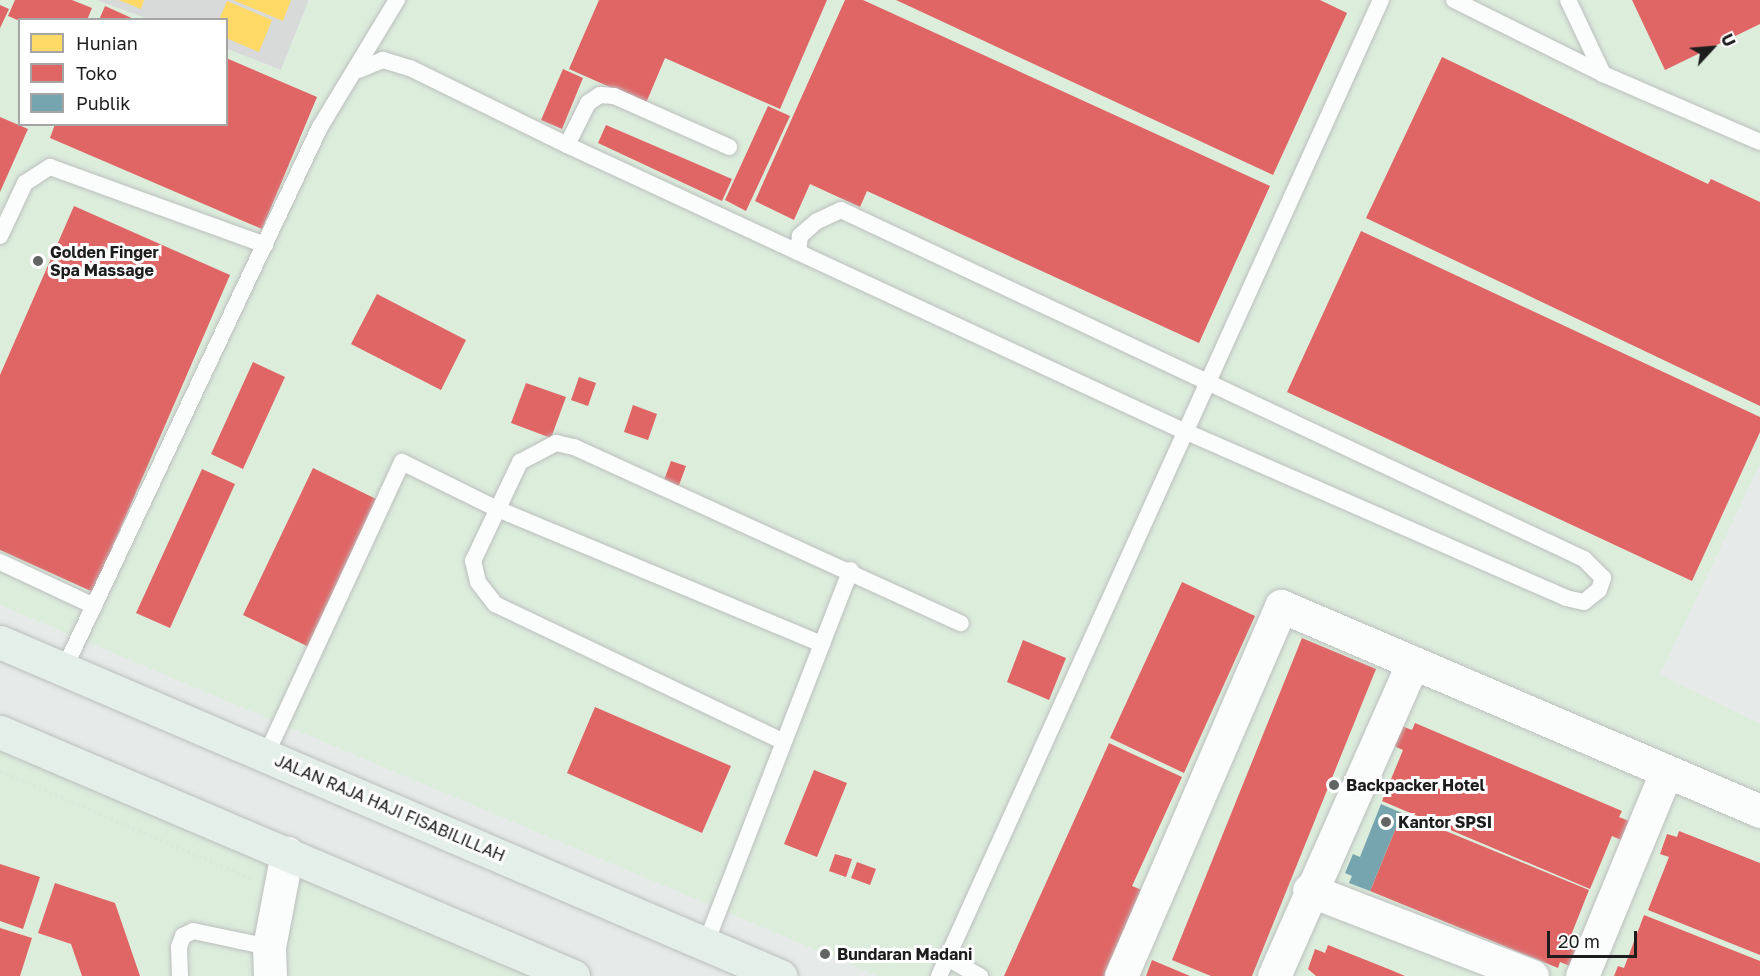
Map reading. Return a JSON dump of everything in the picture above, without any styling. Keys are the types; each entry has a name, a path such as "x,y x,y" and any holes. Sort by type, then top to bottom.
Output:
{"main road":[{"name":"JALAN RAJA HAJI FISABILILLAH","path":"0,642 780,976"},
{"path":"0,732 573,976"}],"street":[{"path":"1121,976 1281,606 1412,664 1760,810"},
{"path":"1274,976 1309,890 1412,664"},
{"path":"1582,976 1666,772"},
{"path":"269,961 287,853"},
{"path":"1309,890 1532,976"}],"lane":[{"path":"64,669 337,94 358,70 397,0"},
{"path":"939,976 1182,429 1380,0"},
{"path":"1454,0 1603,74 1760,142"},
{"path":"1568,0 1603,74"},
{"path":"358,70 383,60 410,68 567,145 798,252 1182,429 1566,598 1584,602 1599,590 1603,578 1584,559 1206,377 841,210 816,221 800,236 798,252"},
{"path":"567,145 588,103 600,95 614,96 729,147"},
{"path":"0,236 25,183 50,167 265,245"},
{"path":"782,741 495,604 478,582 473,561 495,508 520,462 556,443 851,570 961,623"},
{"path":"266,755 402,462 495,508 822,644"},
{"path":"0,562 94,606"},
{"path":"706,943 782,741 851,570"},
{"path":"180,976 179,947 183,936 194,931 269,961"},
{"path":"947,958 980,976"}],"path":[{"path":"0,771 279,892"}],"shaded area":[{"path":"0,0 96,0 145,18 18,18 18,126 228,126 228,49 281,70 309,0 1760,0 1760,464 1660,675 1760,724 1760,976 878,976 0,605"},
{"path":"96,0 309,0 281,70 228,49 228,18 145,18"},
{"path":"0,732 573,976 0,976"}],"building: Hunian":[{"path":"119,0 144,0 141,9"},
{"path":"233,0 291,0 283,21"},
{"path":"227,1 272,20 259,52 228,39 228,18 220,18"}],"building: Toko":[{"path":"15,0 72,0 92,8 88,18 18,18 18,20 8,16"},
{"path":"599,0 827,0 780,109 665,58 646,103 569,69"},
{"path":"845,0 863,0 1270,186 1199,343 867,191 860,207 810,184 794,220 755,201"},
{"path":"896,0 1320,0 1347,13 1273,175"},
{"path":"1632,0 1760,0 1760,24 1665,70"},
{"path":"0,5 9,9 0,28"},
{"path":"105,6 132,18 100,18"},
{"path":"1442,57 1708,184 1711,179 1760,202 1760,406 1366,218"},
{"path":"228,59 317,97 262,229 50,138 54,126 228,126"},
{"path":"563,69 583,78 562,129 541,120"},
{"path":"768,106 790,116 746,211 725,200"},
{"path":"0,117 28,129 0,192"},
{"path":"606,125 732,179 722,201 598,143"},
{"path":"74,206 230,275 93,592 0,550 0,375"},
{"path":"1361,231 1760,417 1760,432 1692,581 1287,392"},
{"path":"377,294 466,340 441,390 351,344"},
{"path":"253,362 285,377 243,469 211,454"},
{"path":"579,377 596,383 588,406 571,400"},
{"path":"526,383 566,397 551,438 511,423"},
{"path":"633,405 657,414 648,440 624,432"},
{"path":"671,461 686,466 678,488 663,483"},
{"path":"313,468 378,500 309,647 243,615"},
{"path":"202,469 235,484 170,628 136,613"},
{"path":"1182,582 1255,616 1184,773 1110,738"},
{"path":"1302,638 1376,669 1252,976 1211,976 1172,960"},
{"path":"1023,640 1066,658 1049,700 1007,682"},
{"path":"595,707 731,766 702,833 567,773"},
{"path":"1415,723 1622,811 1619,817 1629,821 1621,840 1612,836 1590,889 1382,801 1403,750 1394,746 1402,726 1412,730"},
{"path":"1109,743 1182,777 1132,886 1147,892 1109,976 1004,976"},
{"path":"814,770 847,783 817,857 784,844"},
{"path":"1402,813 1589,890 1568,943 1578,946 1570,966 1560,962 1558,968 1370,891"},
{"path":"1679,831 1760,863 1760,955 1648,910 1669,857 1660,854 1667,834 1677,837"},
{"path":"835,854 852,859 846,877 829,871"},
{"path":"857,862 876,869 870,885 851,878"},
{"path":"0,864 40,877 23,929 0,921"},
{"path":"55,883 115,903 140,976 82,976 71,944 38,933"},
{"path":"1644,915 1760,961 1760,976 1614,976 1618,966 1624,968"},
{"path":"0,928 32,938 20,976 0,976"},
{"path":"1328,945 1405,976 1316,976 1308,969 1315,949 1325,953"},
{"path":"1152,960 1190,976 1146,976"}],"building: Publik":[{"path":"1381,804 1402,813 1370,891 1349,883 1352,876 1345,873 1353,854 1360,857"}],"place":[{"name":"Golden Finger Spa Massage","path":"38,261"},
{"name":"Backpacker Hotel","path":"1334,785"},
{"name":"Kantor SPSI","path":"1386,822"},
{"name":"Bundaran Madani","path":"825,954"}]}
